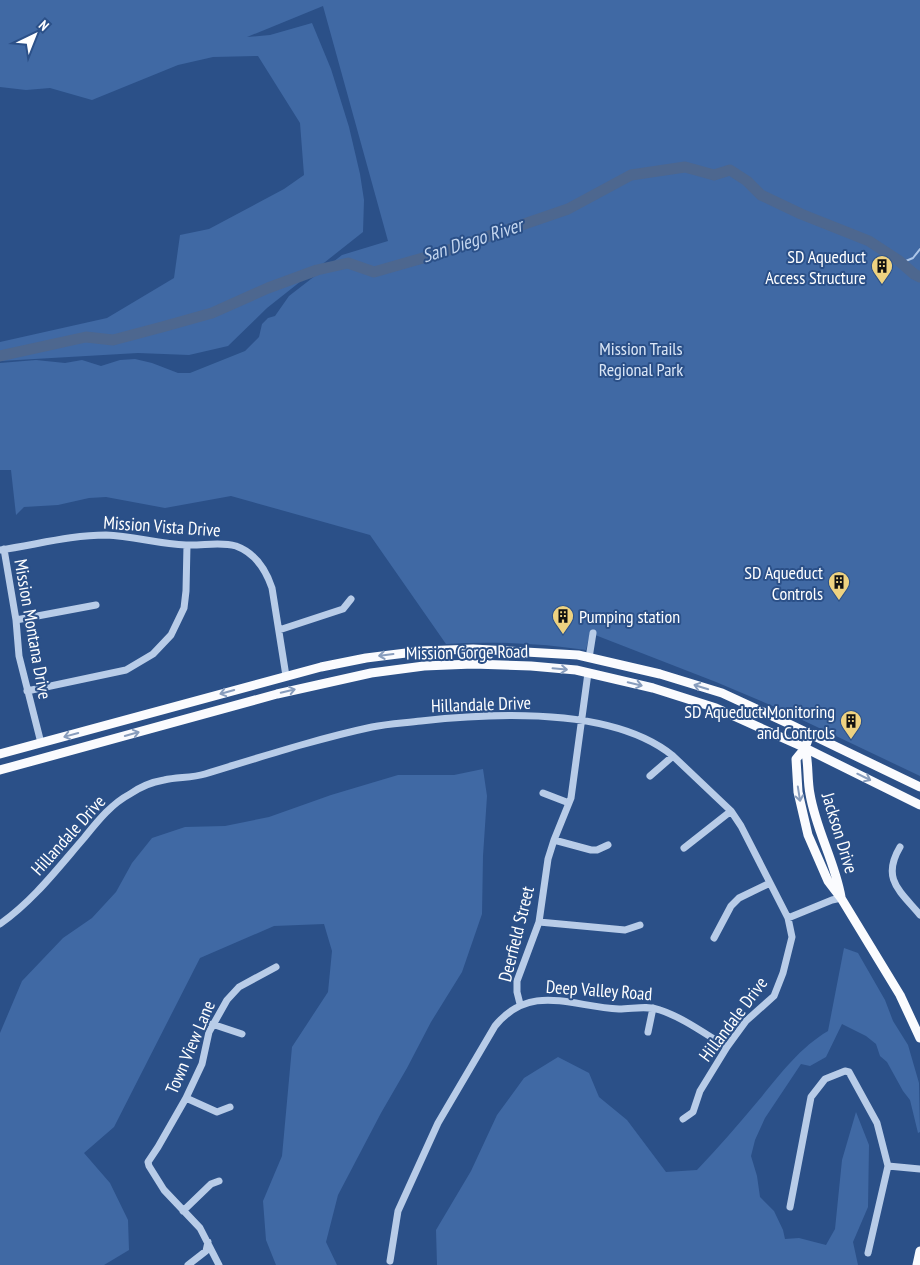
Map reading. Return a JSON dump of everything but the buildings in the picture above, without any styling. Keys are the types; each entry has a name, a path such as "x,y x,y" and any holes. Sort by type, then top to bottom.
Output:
{"main road":[{"name":"Mission Gorge Road","path":"0,754 286,676 366,658 422,651 473,649 569,654 660,674 722,693 920,787"},
{"name":"Mission Gorge Road","path":"0,770 277,694 371,673 424,666 473,664 531,666 576,670 653,688 716,708 805,748 920,804"},
{"name":"Jackson Drive","path":"810,734 805,748 808,759 809,793 820,831 838,878 841,898 900,995 920,1038"},
{"path":"917,1265 920,1251"}],"street":[{"name":"Mission Vista Drive","path":"2,549 107,535 187,545 216,543 235,546 250,554 267,575 272,588 286,676"},
{"path":"27,691 126,670 153,654 171,635 184,608 187,545"},
{"name":"Mission Montana Drive","path":"2,549 16,620 19,656 41,742"},
{"path":"279,630 343,609 351,599"},
{"path":"16,620 96,605"},
{"path":"589,658 593,633"},
{"name":"Deerfield Street","path":"390,1261 398,1212 438,1123 495,1026 520,1004 517,981 539,922 548,859 571,798 588,673"},
{"name":"Hillandale Drive","path":"0,924 16,913 42,887 103,816 128,794 147,785 164,780 197,776 308,742 375,727 441,719 510,715 581,721 640,735 673,756 731,811 741,826 788,918 792,937 783,973 774,996 746,1021 727,1047 700,1091 693,1112 683,1119"},
{"path":"650,776 673,756"},
{"path":"542,793 569,803"},
{"path":"684,848 731,811"},
{"path":"554,840 590,850 597,850 608,845"},
{"path":"900,847 892,862 892,877 920,916"},
{"path":"714,938 731,906 739,898 770,884"},
{"path":"788,918 841,898"},
{"path":"539,922 625,930 640,925"},
{"name":"Town View Lane","path":"183,1211 164,1190 148,1162 186,1098 202,1064 212,1024 226,1000 239,987 276,967"},
{"name":"Deep Valley Road","path":"520,1004 546,999 620,1009 653,1008 677,1016 727,1047"},
{"path":"648,1032 653,1008"},
{"path":"212,1024 242,1034"},
{"path":"790,1207 811,1097 824,1080 830,1076 845,1071 850,1072 877,1123 888,1166 868,1254"},
{"path":"186,1098 217,1112 230,1107"},
{"path":"888,1166 920,1169"},
{"path":"218,1181 211,1184 183,1211 200,1228 219,1265"},
{"path":"188,1265 206,1251 207,1242"}],"green space":[{"name":"Mission Trails Regional Park","path":"0,0 920,0 920,776 775,707 590,633 586,650 516,643 446,644 370,535 231,496 165,508 106,497 89,498 58,505 24,507 16,515 11,470 0,470 0,363 36,360 65,363 82,360 101,366 120,360 135,359 178,373 190,373 245,351 259,337 262,324 268,318 275,316 289,296 342,255 388,241 323,6 247,37 270,35 312,23 331,69 349,127 364,200 363,232 267,308 228,346 189,355 138,353 0,361 0,342 107,318 174,278 180,235 209,229 284,189 304,175 300,123 258,56 213,57 178,65 92,100 50,88 26,90 0,87"},
{"path":"483,769 487,796 482,914 462,972 431,1022 338,1195 326,1242 337,1265 276,1265 266,1240 263,1201 282,1156 292,1047 328,992 332,951 324,924 274,926 200,958 114,1127 84,1153 110,1183 128,1220 129,1250 104,1265 0,1265 0,1033 22,981 63,938 92,918 116,892 132,863 152,838 185,827 225,826 269,817 331,795 398,775 454,775"},
{"path":"844,948 858,953 885,1000 893,1021 908,1045 919,1083 920,1132 918,1133 910,1100 887,1062 880,1056 876,1044 866,1036 842,1024 826,1057 810,1066 801,1064 765,1118 755,1140 751,1156 757,1176 760,1197 774,1211 785,1239 799,1238 826,1245 835,1229 842,1160 856,1112 869,1145 868,1207 853,1242 858,1265 437,1265 436,1230 471,1171 497,1115 524,1078 558,1057 589,1073 599,1097 627,1120 666,1172 697,1170 790,1063 828,1031"}],"waterway":[{"name":"San Diego River","path":"0,356 86,337 113,340 162,327 212,313 268,288 317,270 348,263 374,272 437,254 568,209 631,175 685,167 714,175 730,170 747,181 761,195 801,214 869,241 920,277"},
{"path":"901,263 913,258 920,249"}],"place":[{"name":"SD Aqueduct Access Structure","path":"882,285"},
{"name":"SD Aqueduct Controls","path":"839,601"},
{"name":"Pumping station","path":"563,635"},
{"name":"SD Aqueduct Monitoring and Controls","path":"851,740"}]}
